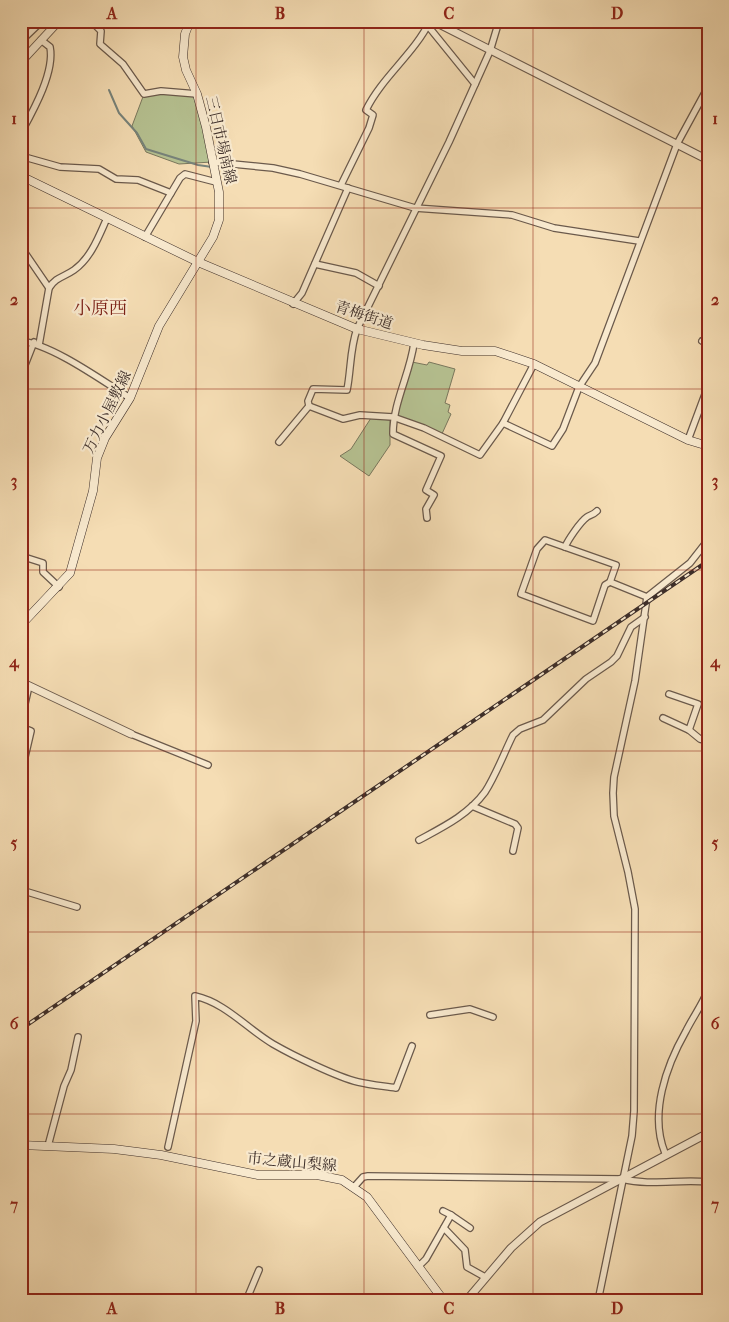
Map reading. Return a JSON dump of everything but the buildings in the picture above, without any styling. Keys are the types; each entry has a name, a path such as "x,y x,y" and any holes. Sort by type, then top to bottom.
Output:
{"main road":[{"name":"三日市場南線","path":"190,21 185,34 183,57 186,70 197,94 220,205 219,220 213,237 198,262"},
{"name":"青梅街道","path":"21,176 198,262 293,304 357,329 414,343 462,351 495,351 534,364 688,440 708,446"},
{"name":"万力小屋敷線","path":"21,625 59,587 72,566 93,491 97,458 105,438 130,398 159,326 198,262"},
{"name":"市之蔵山梨線","path":"21,1145 114,1149 161,1155 258,1175 328,1176 354,1187 367,1196 444,1301"}],"street":[{"path":"22,39 42,21"},
{"path":"21,62 59,21"},
{"path":"91,21 101,31 100,44 123,64 144,94 161,91 197,94"},
{"path":"279,442 309,406 308,401 313,389 344,392 347,390 352,366 353,341 357,329 476,84 490,51 499,21"},
{"path":"430,23 708,160"},
{"path":"430,23 476,84"},
{"path":"341,186 369,128 373,115 366,110 373,94 430,23"},
{"path":"21,133 36,105 52,58 50,47 42,40"},
{"path":"503,423 552,446 563,429 580,386 595,363 639,241 677,144 708,87"},
{"path":"21,156 60,167 99,169 116,179 138,180 171,194"},
{"path":"212,162 273,168 416,208 512,215 554,228 639,241"},
{"path":"145,237 180,178 185,174 216,182"},
{"path":"293,304 302,293 348,188"},
{"path":"21,375 37,343 49,288 54,281 74,271 86,259 107,218"},
{"path":"21,247 49,288"},
{"path":"315,264 356,273 379,286"},
{"path":"21,341 37,343 130,398"},
{"path":"702,341 708,344"},
{"path":"414,343 412,362 405,376 393,417 393,434 440,456 426,490 434,494 426,510 428,518"},
{"path":"309,406 343,419 360,415 393,417 424,428 480,455 503,423 534,364"},
{"path":"688,440 707,389"},
{"path":"565,547 569,536 575,533 586,517 597,511"},
{"path":"545,540 565,547 616,565 610,582 605,585 592,620 521,594 537,549 545,540"},
{"path":"598,1301 632,1136 634,1110 635,909 614,816 614,777 636,681 647,597 690,563 708,540"},
{"path":"21,556 43,563 43,572 59,587"},
{"path":"610,582 647,597"},
{"path":"419,840 450,823 472,806 485,791 512,735 520,729 544,720 586,678 611,662 617,656 631,627 645,617"},
{"path":"21,682 131,734 208,765"},
{"path":"21,721 29,686"},
{"path":"669,694 698,704 688,730"},
{"path":"663,718 688,730 700,739 708,741"},
{"path":"21,727 32,731 21,774"},
{"path":"472,806 515,824 518,828 513,851"},
{"path":"21,890 77,907"},
{"path":"665,1153 658,1133 660,1099 667,1075 685,1032 700,1010 708,990"},
{"path":"168,1147 196,1021 195,996 206,998 231,1012 260,1036 275,1045 356,1082 396,1088 412,1046"},
{"path":"430,1015 470,1009 493,1016"},
{"path":"48,1146 64,1086 71,1070 78,1037"},
{"path":"466,1301 511,1248 540,1222 622,1179 665,1153 708,1133"},
{"path":"354,1187 363,1177 368,1176 622,1179 642,1184 688,1180 708,1182"},
{"path":"443,1211 470,1228"},
{"path":"419,1266 451,1215"},
{"path":"444,1228 465,1250 467,1267 485,1278"},
{"path":"246,1301 259,1270"}],"green space":[{"path":"161,91 197,94 212,162 179,164 146,152 132,126 144,94"},
{"path":"412,362 427,365 429,362 455,369 445,403 450,405 448,412 451,414 441,436 395,419"},
{"path":"371,418 390,420 390,445 369,476 340,456 351,449"}],"waterway":[{"path":"109,90 119,113 137,133 146,149 198,165 212,167"}],"railway":[{"path":"21,1029 708,561"}],"district":[{"name":"小原西","path":"100,308"}]}
